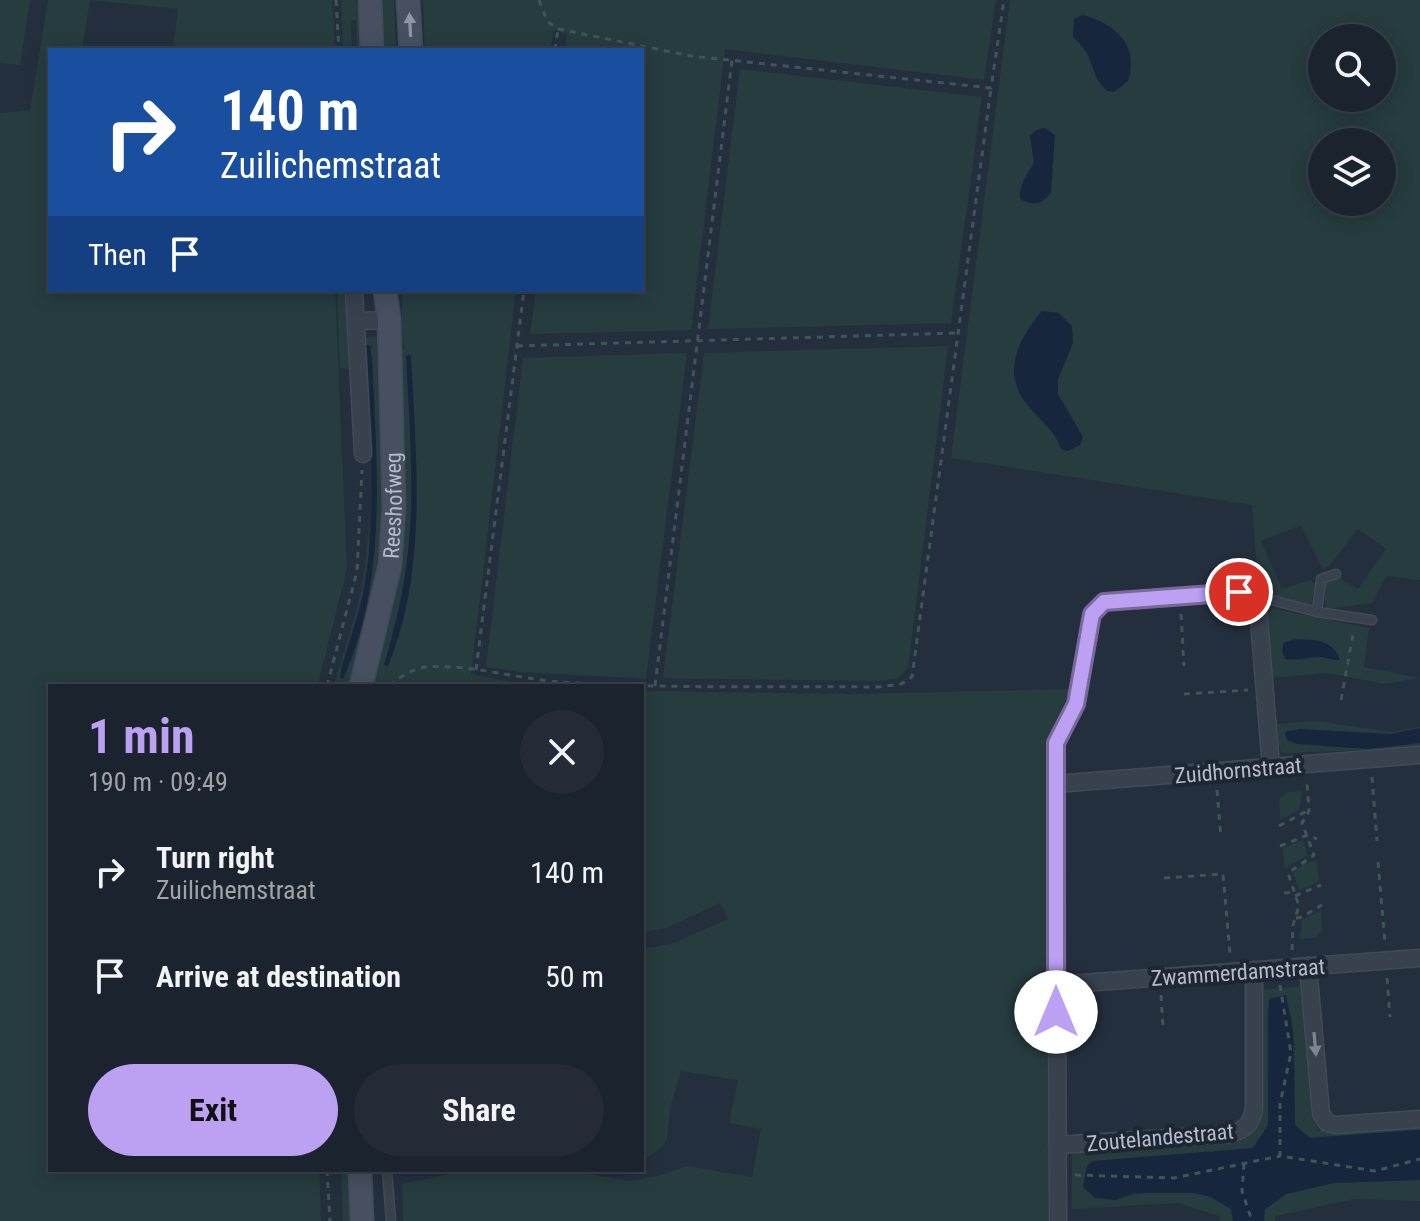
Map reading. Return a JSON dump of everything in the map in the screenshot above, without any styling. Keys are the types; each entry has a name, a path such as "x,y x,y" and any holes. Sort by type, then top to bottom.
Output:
{"street":[{"path":"370,0 372,48"},
{"path":"408,0 411,48"},
{"name":"Reeshofweg","path":"354,292 363,454"},
{"name":"Reeshofweg","path":"361,684 390,565 393,521 389,320 385,292"},
{"name":"Reeshofweg","path":"389,320 394,292"},
{"path":"356,321 389,320"},
{"path":"1058,1221 1056,743 1076,704 1092,614 1096,607 1104,602 1239,592 1256,599 1271,767"},
{"name":"Zuidhornstraat","path":"1056,784 1420,755"},
{"name":"Zwammerdamstraat","path":"1056,985 1420,958"},
{"path":"1301,967 1321,1113 1327,1123 1420,1119"},
{"name":"Zoutelandestraat","path":"1057,1145 1230,1134 1245,1129 1252,1121 1254,1108 1254,970"},
{"path":"360,1172 362,1221"}],"lane":[{"path":"1317,612 1318,577 1336,574"},
{"path":"1256,599 1264,598 1317,612 1372,620"},
{"path":"387,1172 391,1221"}],"path":[{"path":"336,0 339,48"},
{"path":"539,0 547,21 558,29 691,56 991,88"},
{"path":"644,685 878,687 901,684 912,677 1004,0"},
{"path":"555,48 558,29"},
{"path":"655,686 732,60"},
{"path":"476,670 524,292"},
{"path":"517,346 957,333"},
{"name":"Reeshofweg","path":"328,684 357,571 363,454"},
{"path":"1180,596 1184,666"},
{"path":"1341,700 1356,618"},
{"path":"392,684 396,678 424,667 619,684"},
{"path":"1184,694 1264,689"},
{"path":"1371,759 1377,841"},
{"path":"1282,876 1316,855 1302,823 1309,811 1305,764"},
{"path":"1216,771 1221,838"},
{"path":"1279,826 1309,811"},
{"path":"1280,846 1308,835 1317,839"},
{"path":"1378,862 1390,1017"},
{"path":"1288,873 1299,906 1291,940 1301,967"},
{"path":"1164,878 1223,874 1231,972"},
{"path":"1284,893 1295,894 1321,885"},
{"path":"1296,918 1322,905"},
{"path":"1160,977 1163,1027"},
{"path":"1073,1175 1174,1178 1280,1156"},
{"path":"1244,1164 1242,1191 1252,1221"},
{"path":"327,1172 330,1221"}],"green space":[{"path":"0,0 30,0 20,65 0,63"},
{"path":"48,0 90,0 82,48 48,48 48,292 335,292 347,570 318,684 48,684 48,1172 319,1172 321,1221 0,1221 0,113 30,110"},
{"path":"90,0 332,0 335,48 173,48 178,9"},
{"path":"341,0 356,0 364,24 366,48 357,48 356,20 351,21 352,48 343,48"},
{"path":"377,0 394,0 396,48 379,48"},
{"path":"423,0 996,0 984,80 725,49 691,330 530,334 536,292 644,292 644,48 565,48 567,34 554,30 550,48 425,48"},
{"path":"1010,0 1420,0 1420,580 1386,576 1372,603 1326,609 1323,581 1338,577 1358,589 1386,549 1358,529 1329,566 1323,569 1301,525 1261,541 1282,589 1310,580 1315,584 1311,605 1266,593 1258,581 1252,505 951,458"},
{"path":"740,69 982,97 951,323 708,329"},
{"path":"337,292 346,292 349,369 340,368"},
{"path":"403,292 516,292 471,674 533,684 373,684 395,596 405,517 400,350 404,349 404,344 400,344"},
{"path":"379,336 384,504 378,572 350,684 335,684 364,573 369,514 362,338","holes":["370,345 374,554 364,618 343,679 340,677 342,666 362,598 369,553"]},
{"path":"948,346 908,668 898,678 879,681 663,678 704,353"},
{"path":"687,353 646,679 519,672 486,667 523,358"},
{"path":"1265,607 1369,628 1364,667 1420,678 1385,684 1327,673 1270,678"},
{"path":"1070,689 1048,743 1049,1221 403,1221 402,1184 459,1172 575,1172 629,1181 658,1176 687,1166 752,1177 761,1129 729,1123 738,1080 681,1071 670,1108 667,1138 663,1146 644,1160 644,949 671,944 728,919 720,903 666,928 644,932 644,691 861,694"},
{"path":"1318,721 1391,732 1420,727 1420,748 1282,753 1274,724"},
{"path":"1302,791 1299,810 1280,820 1279,799 1288,792"},
{"path":"1303,840 1308,855 1284,869 1283,848"},
{"path":"1317,861 1319,882 1299,890 1293,873 1305,863"},
{"path":"1321,910 1322,931 1314,938 1300,939 1302,920"},
{"path":"1305,986 1318,1131 1420,1123 1420,1130 1309,1138 1295,1125 1293,1026 1285,995 1267,1009 1268,1125 1253,1149 1093,1161 1116,1200 1137,1194 1188,1192 1212,1198 1231,1209 1233,1221 1220,1221 1219,1216 1178,1203 1072,1209 1072,1154 1082,1150 1244,1139 1255,1129 1260,1115 1262,990"},
{"path":"341,1172 349,1172 351,1221 343,1221"},
{"path":"1420,1180 1420,1201 1354,1199 1276,1216 1275,1221 1264,1221 1265,1209 1286,1194 1334,1183"}],"water":[{"path":"1083,15 1114,30 1127,47 1131,57 1128,81 1114,92 1107,91 1100,84 1087,54 1073,37 1074,19"},
{"path":"1045,128 1055,135 1051,192 1041,202 1029,203 1020,199 1020,194 1034,163 1030,136 1036,130"},
{"path":"1042,311 1059,313 1072,326 1073,343 1058,379 1058,394 1083,437 1080,445 1068,451 1061,449 1021,396 1016,383 1015,358 1019,346"},
{"path":"365,345 370,345 372,360 376,522 367,602 343,679 340,677 342,666 365,584 371,524"},
{"path":"409,354 416,473 414,552 401,629 388,666 384,665 402,595 410,528 411,454 406,356"},
{"path":"1294,639 1327,644 1340,660 1323,657 1285,659 1282,651 1284,643"},
{"path":"1420,728 1420,743 1368,749 1297,744 1287,740 1285,734 1300,729 1390,734"},
{"path":"1286,995 1293,1033 1295,1125 1310,1138 1420,1130 1420,1180 1334,1183 1286,1194 1265,1209 1264,1221 1233,1221 1231,1209 1211,1197 1194,1193 1133,1193 1116,1200 1095,1198 1083,1187 1087,1166 1093,1161 1253,1148 1268,1125 1269,999"}],"route":[{"path":"1056,1012 1056,743 1076,704 1092,614 1104,602 1239,592"}]}
